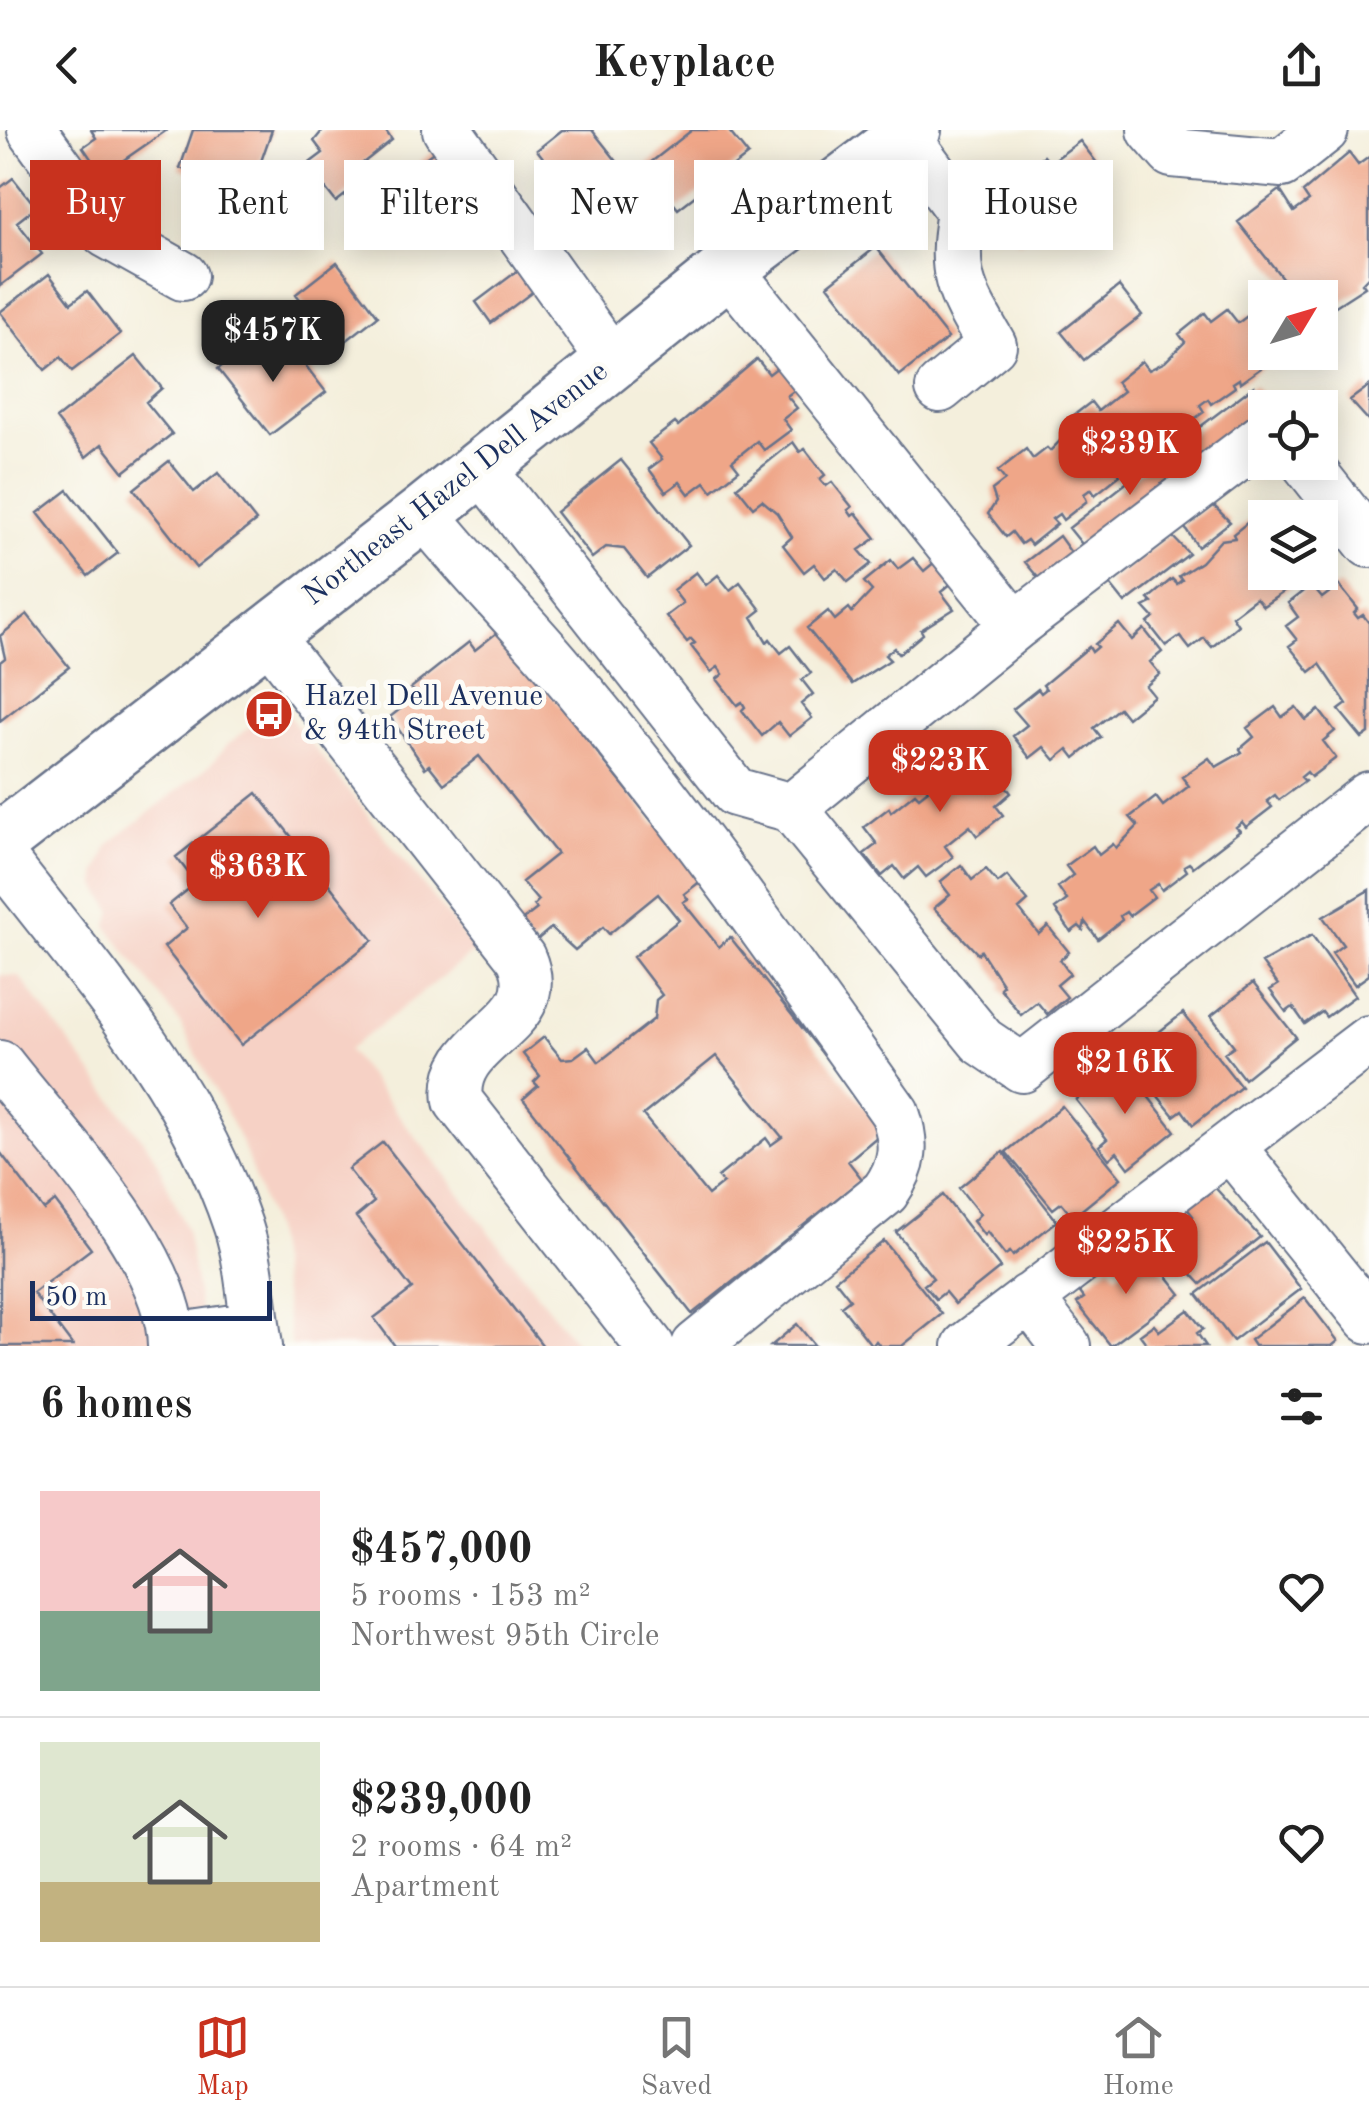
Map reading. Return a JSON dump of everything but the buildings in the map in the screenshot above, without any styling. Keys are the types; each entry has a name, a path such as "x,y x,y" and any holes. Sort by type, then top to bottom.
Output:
{"main road":[{"name":"Northeast Hazel Dell Avenue","path":"0,841 424,512 728,269 909,133"}],"street":[{"path":"32,130 106,233 183,276"},
{"path":"446,130 612,362"},
{"path":"1152,130 1172,153 1282,163 1324,130"},
{"path":"909,133 961,212 953,256 962,293 992,345 940,388"},
{"path":"728,269 1015,626"},
{"path":"792,808 1015,626 1248,449"},
{"path":"480,466 735,792 792,808 982,1041 1022,1068 1369,796"},
{"path":"1319,480 1369,543"},
{"path":"424,512 473,575 559,667 780,950 895,1113 902,1133 897,1175 885,1192 696,1346"},
{"path":"266,633 521,958 527,972 525,1002 518,1014 463,1062 456,1088 458,1101 650,1346"},
{"path":"0,856 136,1033 182,1100 216,1165 240,1231 256,1336 172,1342 156,1277 134,1238 0,1065"},
{"path":"966,1346 1369,1040"},
{"path":"1230,1146 1369,1319"},
{"path":"1029,1298 1066,1346"}],"shaded area":[{"path":"279,703 475,951 348,1050 578,1346 291,1346 273,1230 242,1143 180,1023 107,926 113,912 97,886 97,874 109,844 211,764 227,745"},
{"path":"0,975 19,976 155,1156 186,1229 206,1346 0,1346"}],"place":[{"name":"Hazel Dell Avenue & 94th Street","path":"269,714"}]}
